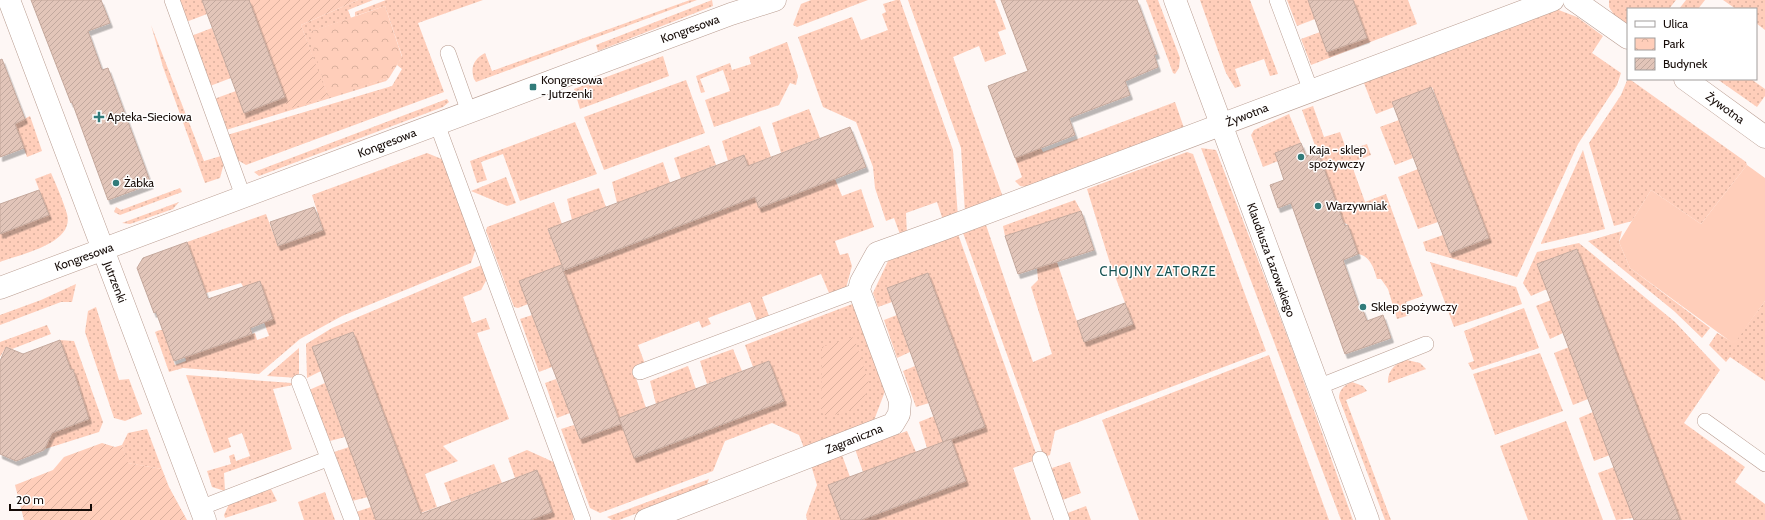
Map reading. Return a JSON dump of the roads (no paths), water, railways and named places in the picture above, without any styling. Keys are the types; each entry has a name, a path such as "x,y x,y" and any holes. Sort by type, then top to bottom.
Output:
{"street":[{"name":"Jutrzenki","path":"8,0 203,514"},
{"name":"Kongresowa","path":"0,288 469,112 728,7 774,0"},
{"name":"Klaudiusza Łazowskiego","path":"1175,0 1220,125 1368,520"},
{"name":"Żywotna","path":"859,290 861,282 877,253 1553,0"},
{"path":"1574,0 1627,37"},
{"name":"Żywotna","path":"1686,80 1765,137"},
{"name":"Zagraniczna","path":"646,520 893,424 899,414 900,401 859,290"}],"lane":[{"path":"172,0 243,196"},
{"path":"1277,0 1311,91"},
{"path":"448,53 469,112"},
{"path":"437,124 583,520"},
{"path":"640,372 859,290"},
{"path":"1318,387 1426,344"},
{"path":"299,382 352,520"},
{"path":"1705,421 1765,464"},
{"path":"203,514 328,459"},
{"path":"1040,459 1062,520"}],"place":[{"name":"Kongresowa - Jutrzenki","path":"533,87"},
{"name":"Apteka-Sieciowa","path":"99,117"},
{"name":"Kaja - sklep spożywczy","path":"1301,157"},
{"name":"Żabka","path":"116,183"},
{"name":"Warzywniak","path":"1318,206"},
{"name":"Sklep spożywczy","path":"1363,307"}],"district":[{"name":"CHOJNY ZATORZE","path":"1158,271"}]}
